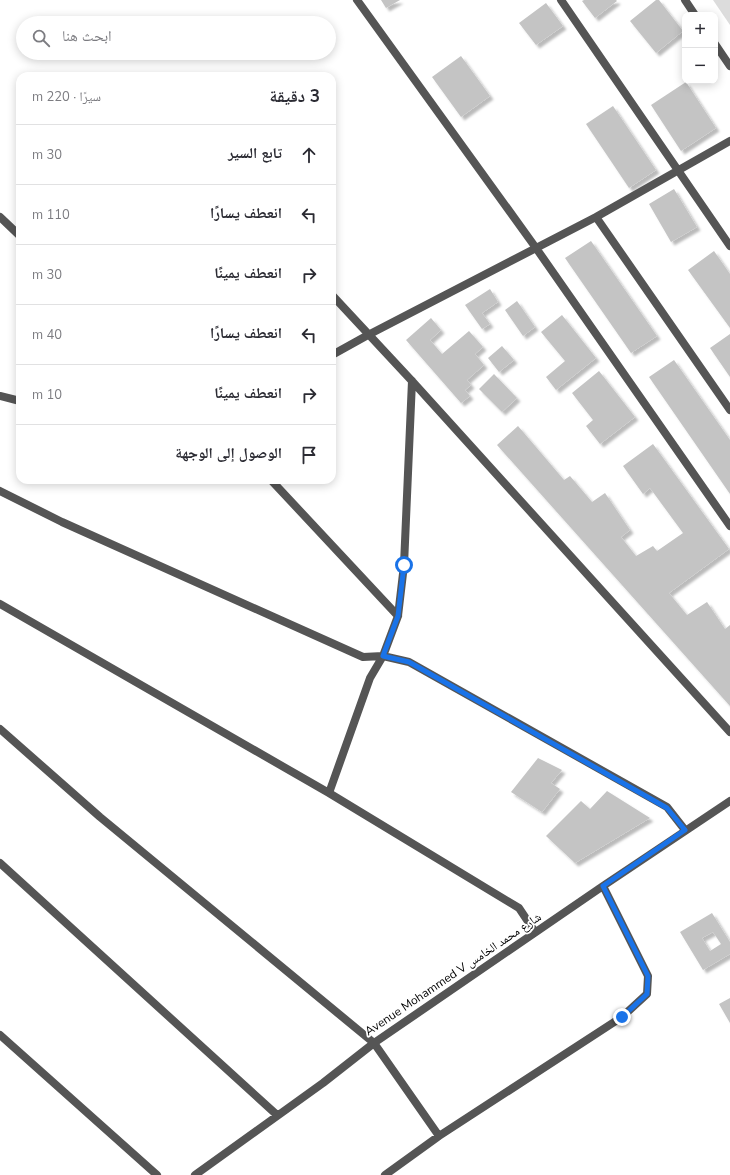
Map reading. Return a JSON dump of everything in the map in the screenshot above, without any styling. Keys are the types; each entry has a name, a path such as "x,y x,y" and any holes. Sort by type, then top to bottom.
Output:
{"street":[{"path":"357,0 536,248 730,526"},
{"path":"561,0 730,246"},
{"path":"685,0 693,12"},
{"path":"718,48 730,66"},
{"path":"336,353 596,216 730,141"},
{"path":"596,216 730,410"},
{"path":"0,217 16,232"},
{"path":"336,299 412,381 730,732"},
{"path":"329,793 370,678 383,656 398,616 404,565 412,381"},
{"path":"0,396 16,400"},
{"path":"275,484 398,616"},
{"path":"0,491 62,522 363,658 383,656 409,662 667,808 685,830"},
{"path":"0,604 329,793 519,908 535,932"},
{"path":"0,729 100,817 374,1043 439,1136"},
{"name":"Avenue Mohammed V شارع محمد الخامس","path":"195,1175 322,1083 374,1043 685,830 730,801"},
{"path":"0,863 277,1115"},
{"path":"385,1175 439,1136 622,1017 647,994 648,976 603,886"},
{"path":"0,1035 157,1175"}],"shaded area":[{"path":"713,0 730,0 730,25"}],"building":[{"path":"381,0 400,0 386,8"},
{"path":"656,0 659,0 682,30 682,32 656,53 630,21"},
{"path":"582,1 617,1 595,18"},
{"path":"546,3 563,26 536,45 519,23"},
{"path":"461,56 490,96 461,117 432,77"},
{"path":"683,84 687,84 716,128 681,151 651,105"},
{"path":"613,106 656,170 629,188 586,124"},
{"path":"674,189 697,227 671,242 649,204"},
{"path":"591,241 657,336 631,353 565,258"},
{"path":"714,251 730,274 730,328 688,270"},
{"path":"490,289 498,302 482,313 490,324 482,329 465,305"},
{"path":"517,301 535,327 523,336 505,310"},
{"path":"562,315 596,358 556,390 546,377 565,361 541,332"},
{"path":"431,318 441,330 430,340 442,354 469,331 483,347 475,354 484,365 467,380 471,385 465,390 470,396 461,403 406,340"},
{"path":"730,334 730,377 710,348"},
{"path":"502,346 514,360 499,372 488,358"},
{"path":"674,360 730,440 730,494 649,377"},
{"path":"599,371 635,417 600,444 586,426 593,420 572,393"},
{"path":"494,374 517,398 502,412 479,389"},
{"path":"518,426 564,480 570,476 592,502 605,493 630,530 621,537 636,556 653,546 657,551 683,533 650,488 643,494 623,466 653,444 729,549 669,593 687,615 707,602 725,629 730,625 730,706 497,445"},
{"path":"538,758 562,770 551,783 560,789 542,812 511,792"},
{"path":"607,791 650,818 575,863 546,836 581,801 590,809"},
{"path":"712,913 730,942 730,954 703,970 680,932","holes":["713,932 721,944 710,951 702,938"]},
{"path":"730,998 730,1023 719,1004"}],"route":[{"path":"404,565 398,616 383,656 409,662 667,808 685,830 603,886 648,976 647,994 622,1017"}]}
